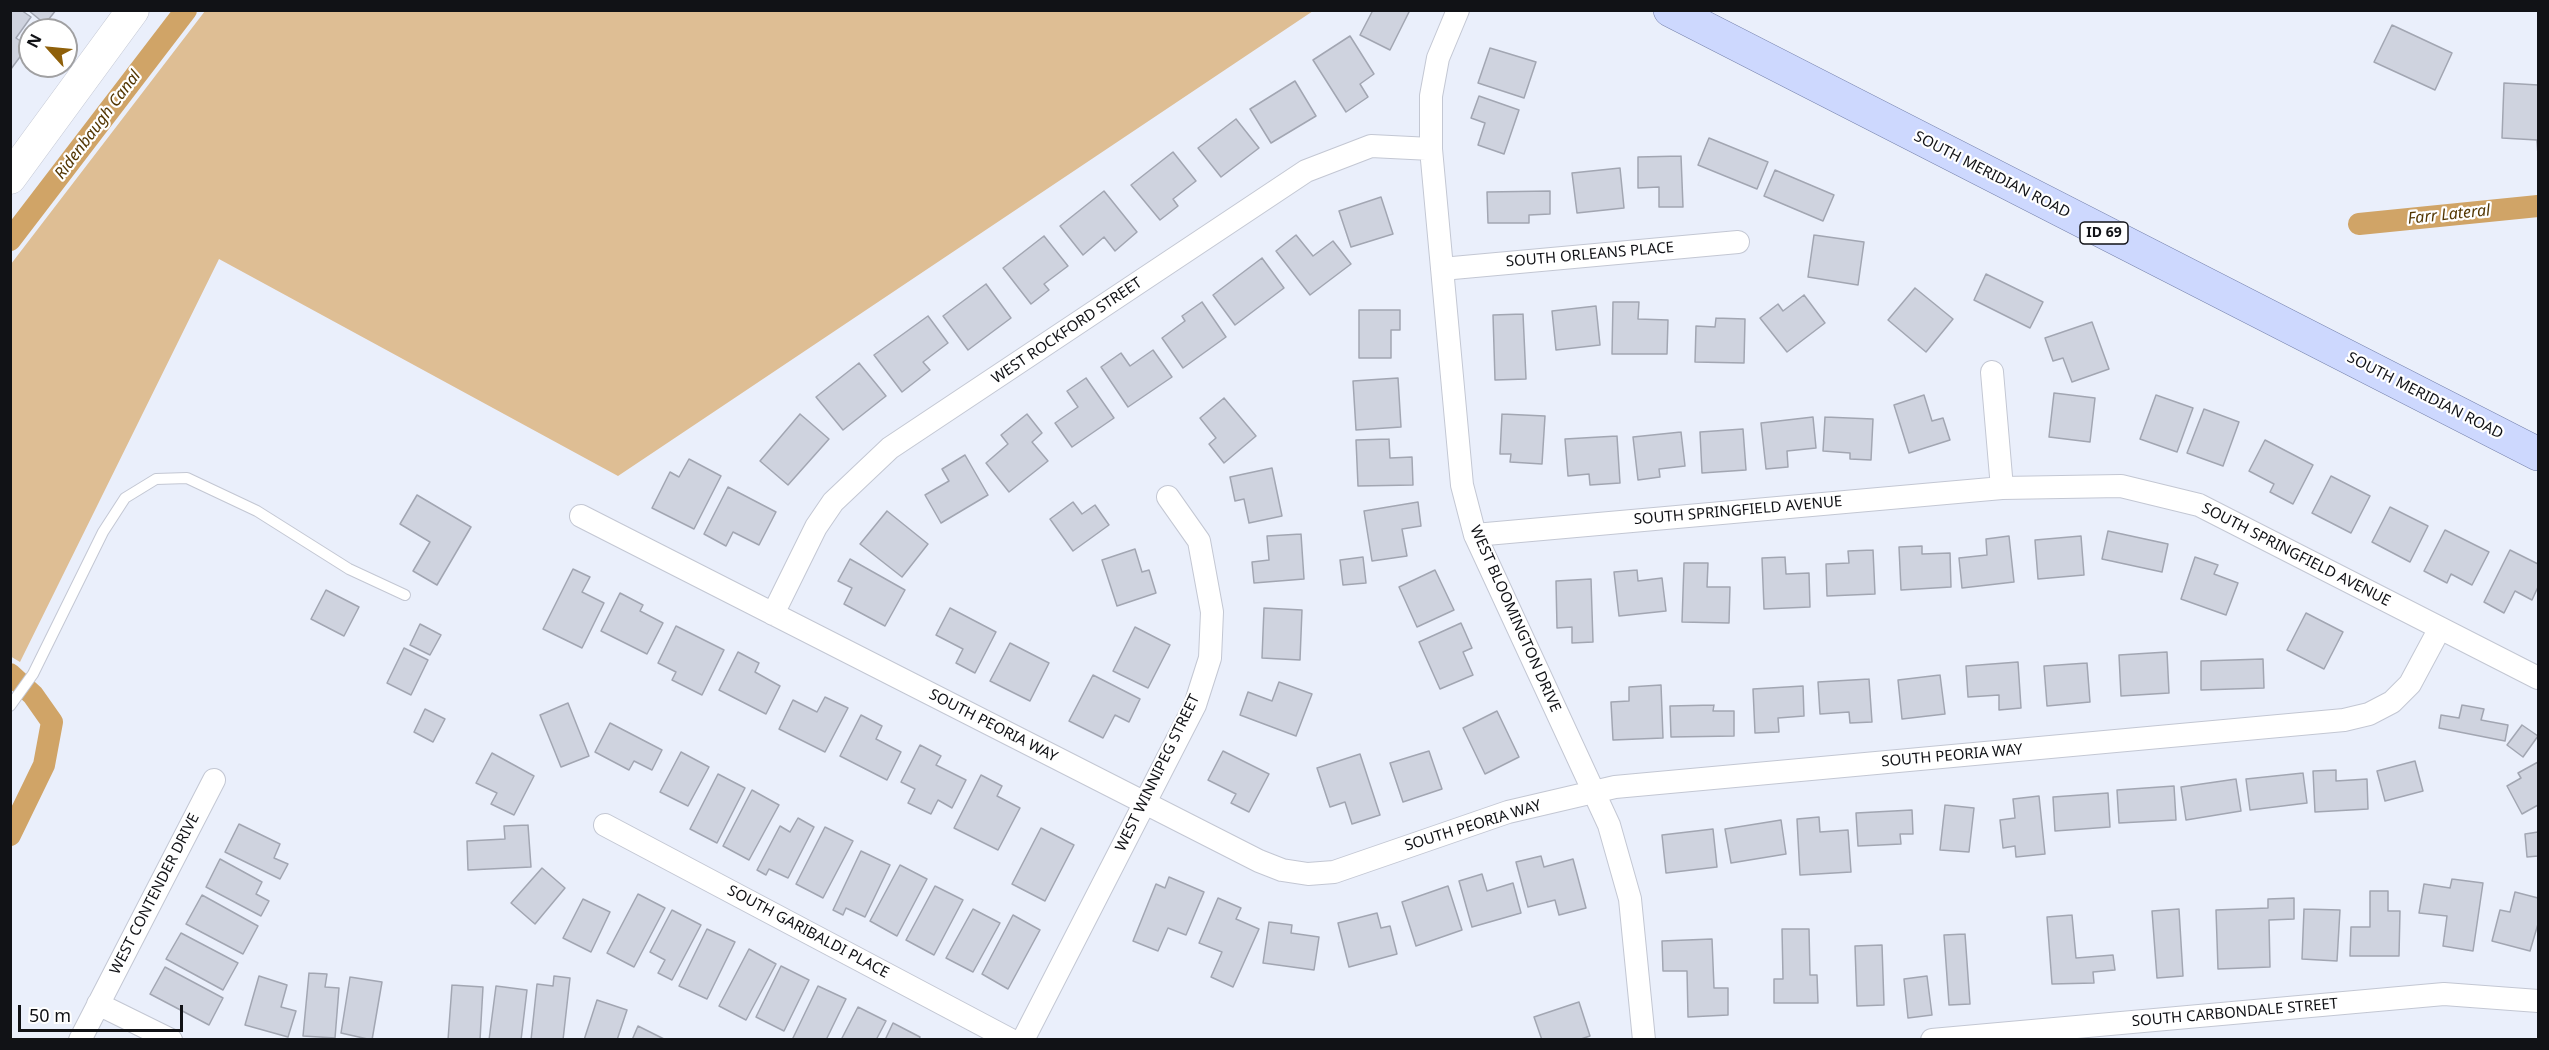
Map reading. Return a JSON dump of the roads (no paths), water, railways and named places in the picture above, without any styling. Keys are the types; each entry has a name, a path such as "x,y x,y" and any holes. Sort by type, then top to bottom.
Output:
{"main road":[{"path":"10,178 133,10"},
{"name":"SOUTH MERIDIAN ROAD","path":"1670,10 2538,454"}],"street":[{"name":"WEST BLOOMINGTON DRIVE","path":"1458,10 1436,68 1431,96 1431,149 1462,485 1475,535 1592,793 1609,825 1630,899 1644,1040"},
{"name":"WEST ROCKFORD STREET","path":"773,614 816,527 827,510 890,448 1306,171 1371,146 1431,149"},
{"name":"SOUTH ORLEANS PLACE","path":"1442,268 1738,242"},
{"path":"1992,372 2002,488"},
{"name":"SOUTH SPRINGFIELD AVENUE","path":"1475,535 2002,488 2121,486 2199,505 2538,678"},
{"name":"WEST WINNIPEG STREET","path":"1023,1040 1195,705 1210,658 1212,612 1199,541 1168,497"},
{"name":"SOUTH PEORIA WAY","path":"581,516 1259,861 1282,870 1308,874 1334,872 1508,812 1615,787 2344,720 2369,714 2392,702 2410,684 2440,628"},
{"name":"WEST CONTENDER DRIVE","path":"80,1040 214,780"},
{"name":"SOUTH GARIBALDI PLACE","path":"605,825 1011,1040"},
{"name":"SOUTH CARBONDALE STREET","path":"1932,1040 2444,994 2538,1001"},
{"path":"98,1004 171,1040"}],"lane":[{"path":"11,706 33,674 103,532 125,498 156,479 187,478 257,511 348,568 405,595"}],"waterway":[{"name":"Ridenbaugh Canal","path":"10,240 186,10"},
{"name":"Farr Lateral","path":"2359,224 2538,206"},
{"name":"Ridenbaugh Canal","path":"10,674 33,695 52,722 44,765 10,835"}]}
